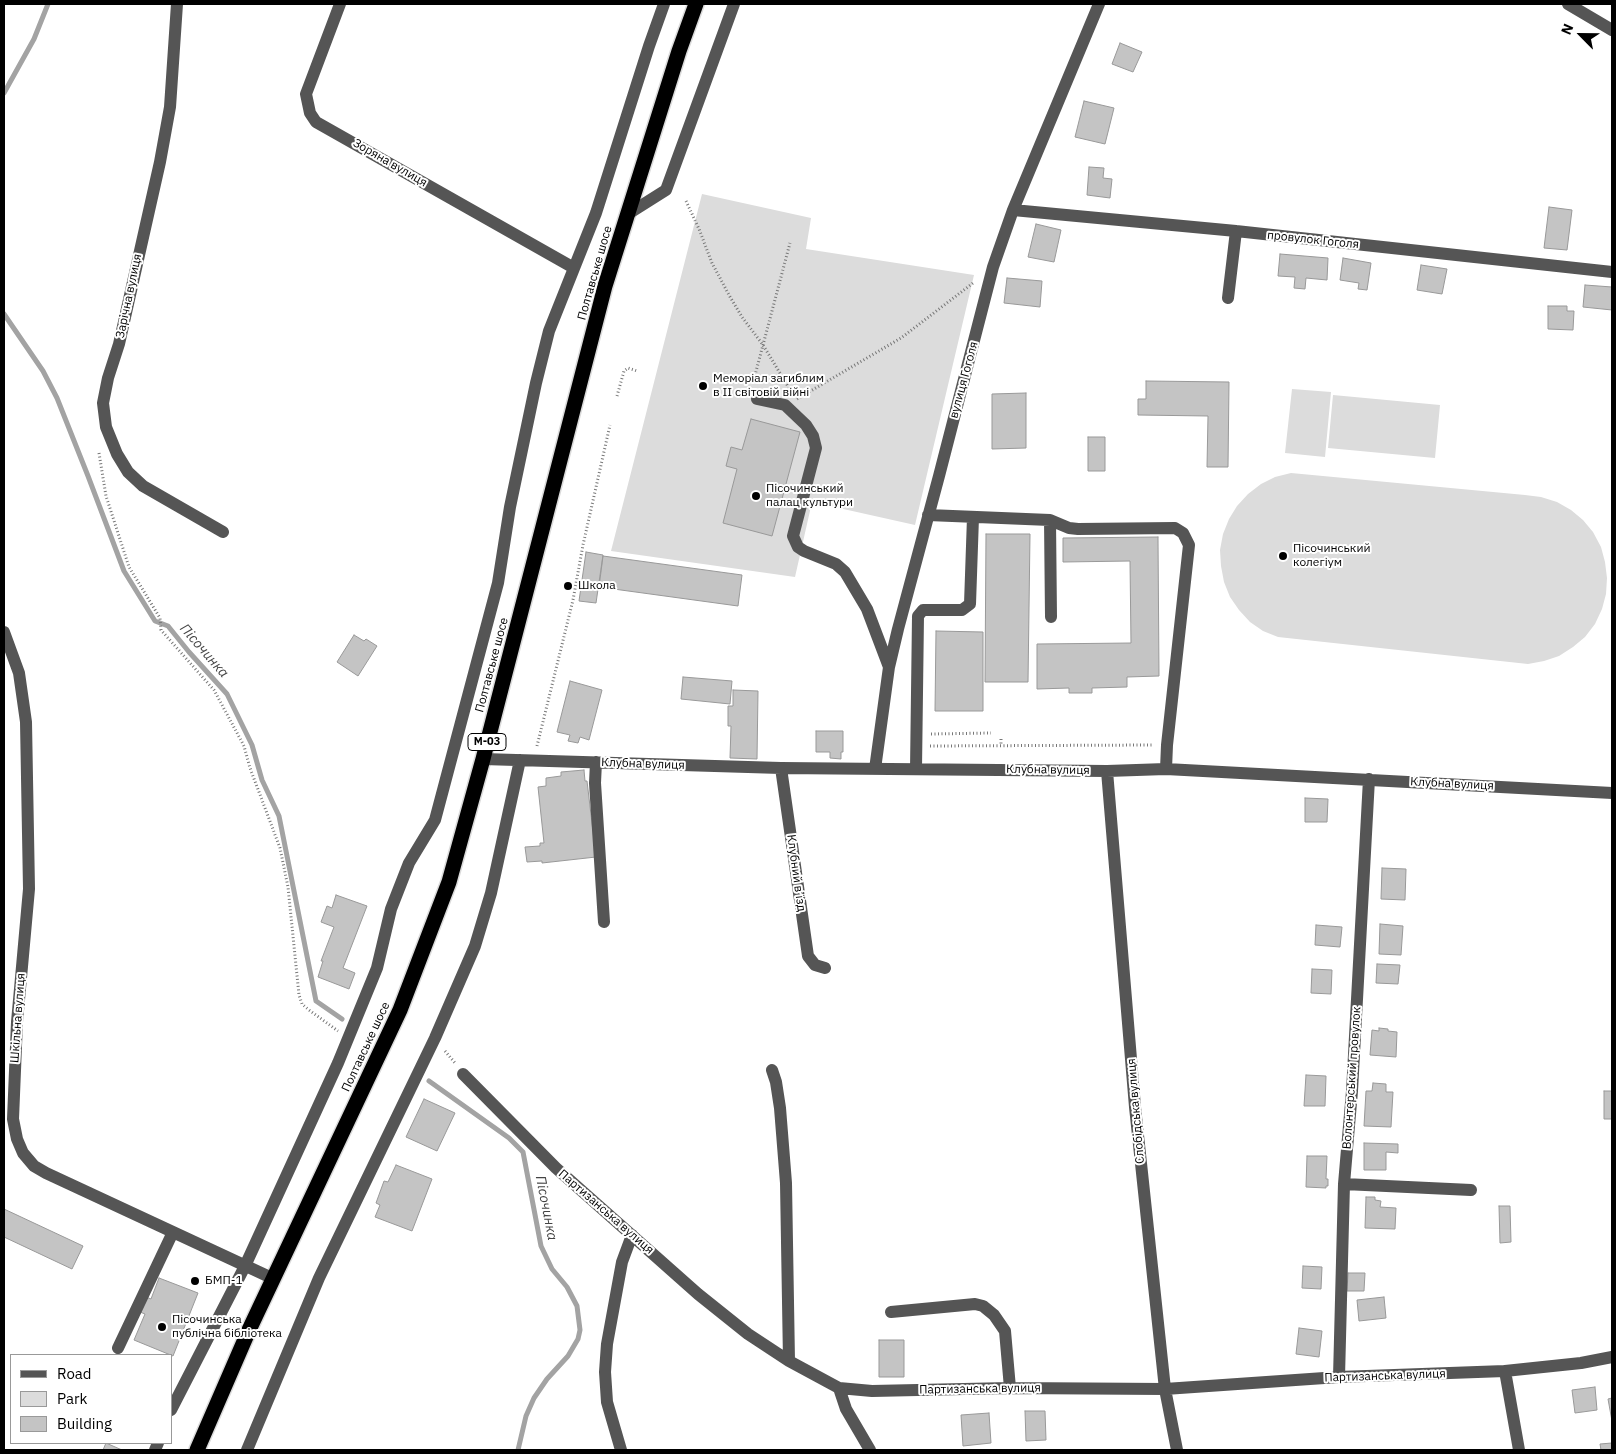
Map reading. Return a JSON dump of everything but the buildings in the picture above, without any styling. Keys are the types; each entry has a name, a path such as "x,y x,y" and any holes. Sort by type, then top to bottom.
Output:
{"highway":[{"name":"Полтавське шосе","path":"197,1450 249,1330 400,1010 449,882 483,759 605,286 679,51 696,4"}],"street":[{"name":"Зарічна вулиця","path":"177,4 170,107 160,162 119,344 108,378 103,403 106,427 117,454 128,472 143,486 223,532"},
{"name":"Зоряна вулиця","path":"340,4 306,94 310,113 316,122 574,268"},
{"path":"172,1408 245,1266 349,1039 377,968 391,909 409,864 435,820 498,583 510,507 536,383 549,332 596,213 664,4"},
{"path":"628,214 666,190 734,4"},
{"name":"вулиця Гоголя","path":"875,769 889,667 900,620 994,267 1013,210 1099,4"},
{"path":"1568,4 1612,30"},
{"name":"провулок Гоголя","path":"1013,210 1236,231 1612,272"},
{"path":"1228,298 1236,231"},
{"path":"757,399 790,402 812,436 816,448 793,536 795,543 804,551 836,564 845,572 867,609 889,667"},
{"path":"928,515 1050,520 1069,528 1078,529 1175,528 1186,536 1189,545 1166,745 1166,769"},
{"path":"916,769 918,616 924,610 962,610 970,604 973,517"},
{"path":"1050,520 1051,617"},
{"name":"Шкільна вулиця","path":"4,632 19,673 26,722 29,889 16,1022 13,1119 17,1139 23,1153 34,1166 46,1174 274,1279"},
{"name":"Клубна вулиця","path":"483,759 780,768 1106,771 1166,769 1612,793"},
{"path":"247,1450 319,1278 435,1038 475,946 491,893 520,760"},
{"path":"596,762 595,783 604,922"},
{"name":"Клубний в’їзд","path":"780,768 808,956 815,965 825,968"},
{"name":"Слобідська вулиця","path":"1106,771 1135,1107 1165,1389 1177,1450"},
{"name":"Волонтерський провулок","path":"1339,1377 1344,1184 1352,1091 1369,779"},
{"path":"772,1070 780,1108 786,1183 789,1362"},
{"name":"Партизанська вулиця","path":"463,1074 556,1168 705,1300 748,1334 789,1362 839,1388 872,1390 1010,1388 1165,1389 1339,1377 1505,1371 1581,1363 1612,1357"},
{"path":"1344,1184 1471,1190"},
{"path":"118,1348 172,1232"},
{"path":"621,1450 607,1402 606,1362 607,1344 622,1262 632,1235"},
{"path":"891,1312 975,1304 982,1306 994,1315 1005,1331 1010,1388"},
{"path":"1505,1371 1519,1450"},
{"path":"839,1388 846,1408 870,1450"}],"path":[{"path":"686,201 712,263 729,295 783,376 790,402 837,377 901,338 994,267"},
{"path":"754,379 790,243"},
{"path":"617,396 624,371 628,368 637,371"},
{"path":"534,761 573,600 583,545 610,425"},
{"path":"99,451 106,496 129,567 160,618 161,630 214,690 244,746 250,768 280,848 288,887 299,995 302,1004 349,1039"},
{"path":"916,739 990,733"},
{"path":"916,739 1002,745 1166,745"},
{"path":"1001,739 1002,745"},
{"path":"435,1038 463,1074"}],"green space":[{"path":"702,194 811,218 806,249 974,275 915,525 812,502 795,577 611,551"},
{"path":"1292,389 1331,392 1325,457 1285,453"},
{"path":"1333,395 1440,405 1435,458 1328,448"},
{"path":"1291,473 1525,495 1557,502 1583,520 1593,532 1601,547 1607,578 1606,594 1595,624 1585,637 1559,656 1528,664 1278,637 1263,631 1250,622 1230,597 1224,582 1220,550 1223,534 1229,519 1248,494 1261,484 1275,477"}],"waterway":[{"name":"Пісочинка","path":"4,93 34,39 48,4"},
{"name":"Пісочинка","path":"4,314 43,371 57,398 124,571 155,621 168,626 227,694 252,745 262,780 279,816 316,1001 342,1019"},
{"name":"Пісочинка","path":"429,1081 509,1138 523,1152 541,1246 552,1269 567,1287 577,1306 580,1330 578,1339 568,1356 547,1379 534,1398 526,1416 518,1450"}],"place":[{"name":"Меморіал загиблим в II світовій війні","path":"703,386"},
{"name":"Пісочинський палац культури","path":"756,496"},
{"name":"Пісочинський колегіум","path":"1283,556"},
{"name":"Школа","path":"568,586"},
{"name":"БМП-1","path":"195,1281"},
{"name":"Пісочинська публічна бібліотека","path":"162,1327"}]}
